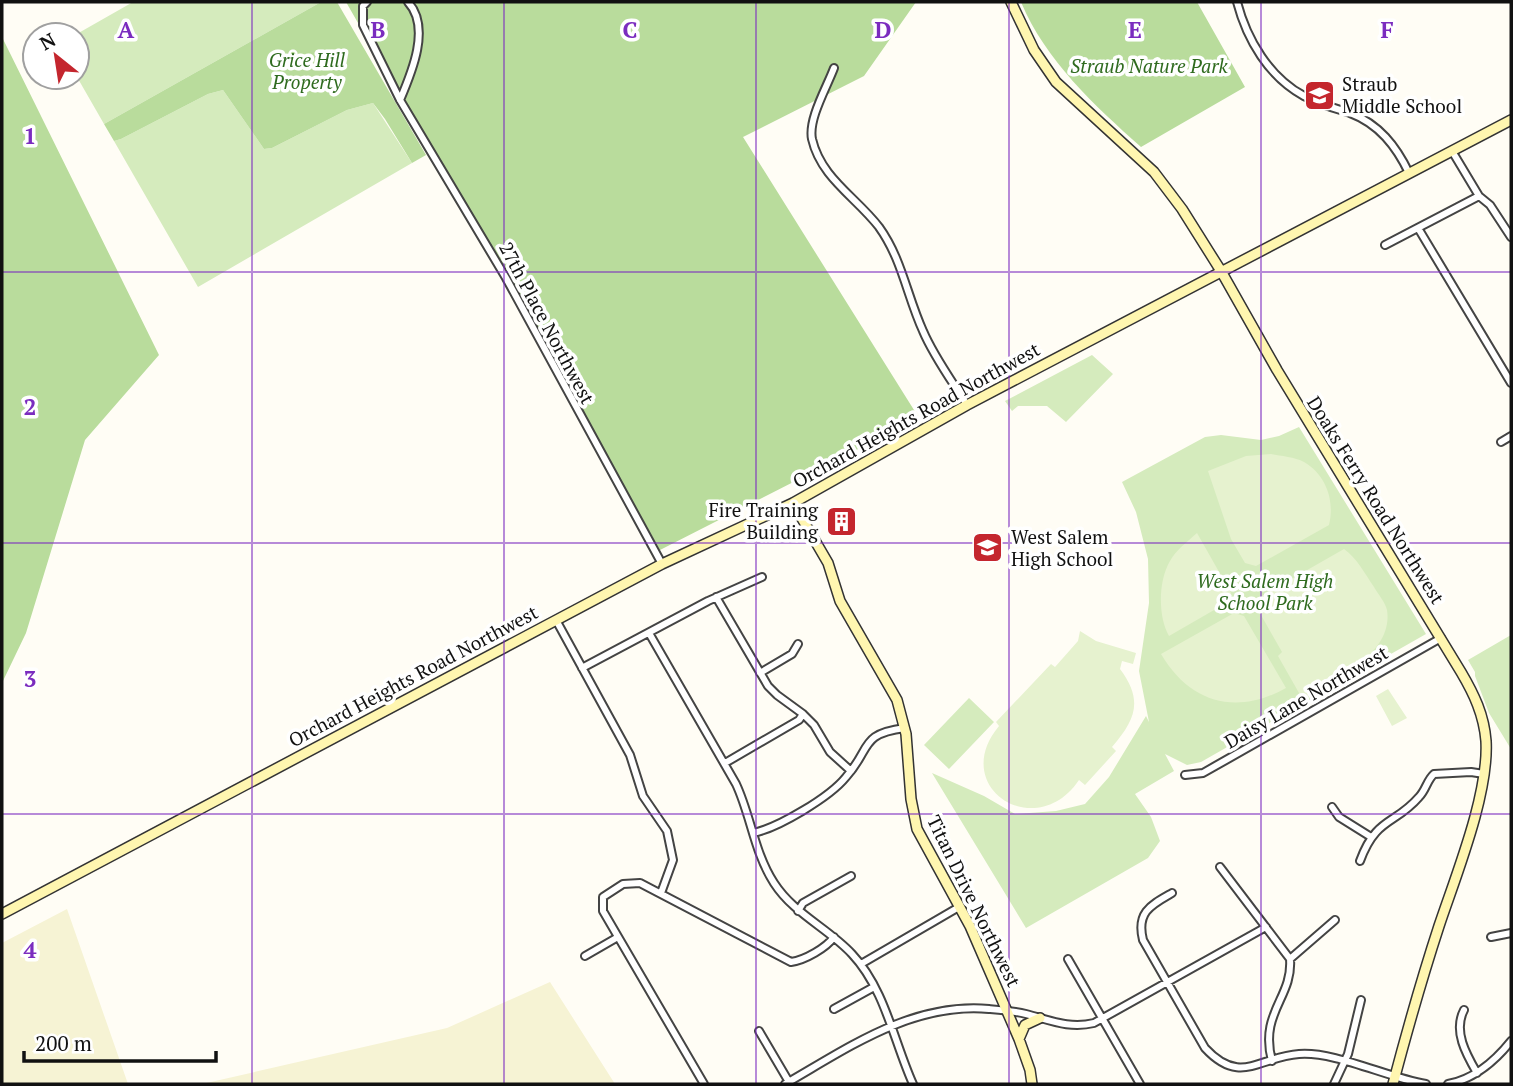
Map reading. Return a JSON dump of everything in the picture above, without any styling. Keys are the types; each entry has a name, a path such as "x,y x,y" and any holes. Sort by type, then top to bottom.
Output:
{"street":[{"name":"27th Place Northwest","path":"367,2 363,6 363,25 400,100 506,278 662,564"},
{"path":"400,100 414,68 418,34 416,11 408,2"},
{"name":"Doaks Ferry Road Northwest","path":"1011,2 1034,50 1056,82 1159,178 1182,209 1221,271 1276,370 1474,693 1479,706 1486,740 1484,774 1459,869 1425,972 1394,1081"},
{"path":"1237,2 1256,49 1277,75 1302,95 1350,113 1373,125 1389,140 1409,173"},
{"path":"834,68 812,121 811,131 817,155 831,177 874,221 888,242 905,278 927,340 967,405"},
{"name":"Orchard Heights Road Northwest","path":"2,914 662,564 793,503 967,405 1511,120"},
{"path":"1452,151 1479,196 1490,205 1511,237"},
{"path":"1385,245 1479,196"},
{"path":"1418,228 1511,383"},
{"path":"1501,442 1511,436"},
{"name":"Titan Drive Northwest","path":"793,503 828,563 840,601 897,700 905,728 911,799 917,829 959,907 1007,1011 1030,1070 1032,1084"},
{"path":"582,668 716,597 762,577"},
{"path":"716,597 760,673 777,695 814,725 830,752 852,771"},
{"path":"556,620 630,755 643,796 667,831 673,860 661,893"},
{"path":"649,632 725,763 744,803 766,871 775,886 798,911 834,937 861,964 874,987 913,1084"},
{"name":"Daisy Lane Northwest","path":"1185,775 1203,774 1441,638"},
{"path":"760,673 792,654 798,644"},
{"path":"725,763 799,720 803,714"},
{"path":"753,833 772,827 826,795 852,771 866,744 876,734 905,728"},
{"path":"1360,861 1371,837 1385,822 1420,796 1434,774 1484,774"},
{"path":"1332,807 1339,817 1371,837"},
{"path":"1220,867 1290,958 1289,977 1269,1030 1272,1061"},
{"path":"798,911 803,904 851,876"},
{"path":"704,1084 603,911 603,898 623,884 640,883 791,962 799,961 830,943 834,937"},
{"path":"1172,893 1145,913 1140,929 1143,940 1167,983 1213,1058 1231,1068 1244,1069 1289,1056 1310,1054 1345,1063 1394,1081 1426,1084"},
{"path":"861,964 959,907"},
{"path":"1290,958 1335,920"},
{"path":"759,1031 787,1083 890,1026 918,1016 952,1010 984,1009 1007,1011 1073,1026 1094,1023 1265,927"},
{"path":"1491,937 1511,933"},
{"path":"585,956 618,937"},
{"path":"1068,959 1140,1084"},
{"path":"834,1009 874,987"},
{"path":"1334,1084 1345,1063 1361,1000"},
{"path":"1464,1010 1459,1025 1462,1040 1476,1073"},
{"path":"1019,1039 1025,1025 1040,1018"},
{"path":"1448,1084 1476,1073 1511,1041"}],"shaded area":[{"path":"67,909 128,1084 2,1084 2,943"},
{"path":"550,982 615,1084 202,1084 447,1028"}],"green space":[{"name":"Grice Hill Property","path":"133,2 321,2 104,124 85,91 91,91 91,26"},
{"name":"Grice Hill Property","path":"321,2 337,2 426,155 412,163 373,103 347,110 272,148 264,149 223,90 208,94 114,141 104,124"},
{"path":"346,2 916,2 864,76 743,137 919,418 660,550"},
{"name":"Straub Nature Park","path":"1021,2 1197,2 1245,87 1141,147 1089,98 1057,63"},
{"path":"2,37 21,75 21,91 29,91 159,355 85,440 26,633 2,683"},
{"name":"Grice Hill Property","path":"223,90 264,149 272,148 347,110 373,103 412,163 198,287 114,141 208,94"},
{"path":"1092,355 1113,374 1066,422 1047,406 1018,406 1012,411 1005,401"},
{"name":"West Salem High School Park","path":"1299,427 1426,634 1201,762 1187,765 1165,754 1174,771 1135,794 1151,817 1160,841 1148,858 1026,928 932,773 984,796 1015,814 1056,811 1085,804 1109,777 1146,716 1149,722 1139,671 1149,603 1148,559 1136,512 1122,482 1205,437 1221,435 1261,440"},
{"path":"1271,454 1300,460 1312,467 1327,489 1331,516 1329,525 1256,566 1245,563 1231,539 1208,471 1246,456"},
{"path":"1197,533 1231,593 1228,602 1169,636 1161,609 1163,578 1172,557"},
{"path":"1344,549 1357,562 1383,601 1387,610 1387,626 1381,640 1359,664 1303,700 1278,656 1282,652 1257,608 1260,597"},
{"path":"1234,613 1244,616 1286,688 1267,697 1249,701 1216,700 1200,694 1186,684 1161,654"},
{"path":"1080,631 1096,641 1136,653 1133,664 1122,661 1120,669 1132,691 1134,710 1131,719 1112,747 1116,751 1085,785 1079,780 1061,799 1041,807 1021,807 1004,800 991,787 984,769 986,748 999,726 996,722 1051,664 1055,667 1078,641"},
{"path":"1511,635 1511,749 1489,713 1468,660"},
{"path":"1388,689 1407,718 1392,726 1376,696"},
{"path":"969,698 994,722 949,769 924,745"}],"place":[{"name":"Straub Middle School","path":"1319,95"},
{"name":"Fire Training Building","path":"841,521"},
{"name":"West Salem High School","path":"988,548"}]}
